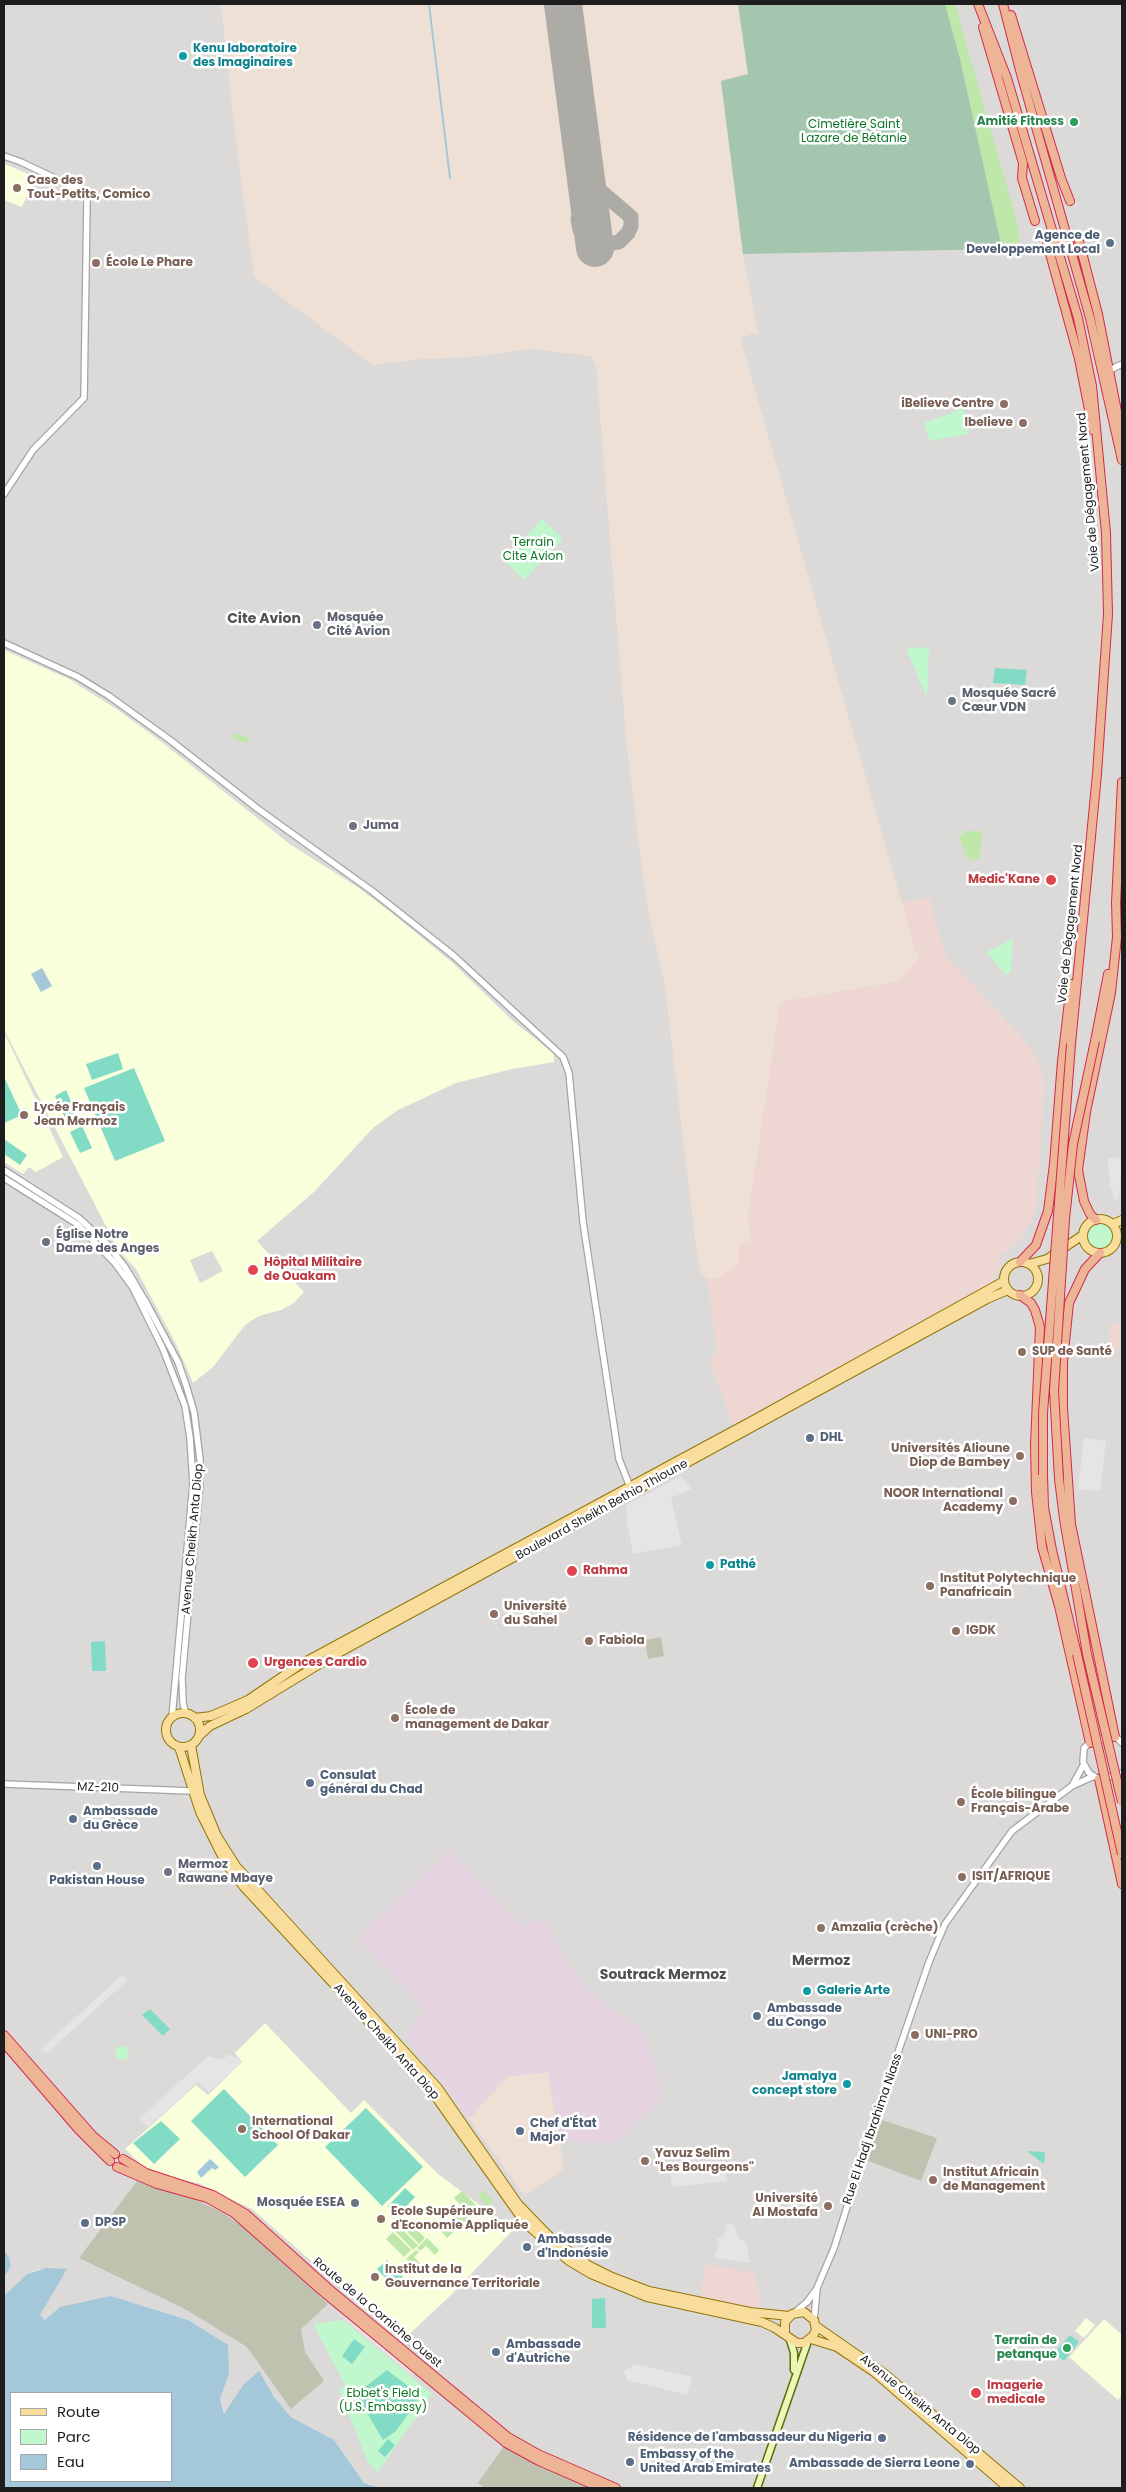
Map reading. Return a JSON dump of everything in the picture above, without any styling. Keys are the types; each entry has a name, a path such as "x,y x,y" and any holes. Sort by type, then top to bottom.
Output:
{"highway":[{"name":"Voie de Dégagement Nord","path":"977,4 1007,78 1078,318 1092,386 1106,534 1108,614 1087,891 1071,1044 1043,1413 1043,1475 1044,1507 1052,1550 1122,1854"},
{"path":"977,4 1023,163 1022,178 1036,221"},
{"path":"1003,4 1020,74 1090,318 1122,460"},
{"path":"1008,4 1061,178 1070,201"},
{"path":"1079,241 1110,370 1122,438"},
{"path":"1047,243 1079,359 1098,452"},
{"path":"1122,782 1116,901 1110,962 1073,1144 1065,1219 1054,1391 1059,1479 1072,1571 1087,1654 1122,1802"},
{"path":"1020,1262 1036,1245 1048,1211 1054,1164 1062,1061 1080,914 1087,891"},
{"path":"1096,1220 1090,1214 1084,1201 1078,1170 1086,1112 1111,993 1117,938 1116,901"},
{"path":"1100,1253 1085,1269 1069,1303 1063,1362 1064,1442 1070,1512 1089,1612 1118,1736"},
{"path":"1020,1295 1035,1310 1040,1328 1035,1427 1036,1492 1042,1547 1090,1744"},
{"path":"1052,1550 1054,1592"},
{"path":"1072,1571 1089,1612"},
{"path":"1096,1777 1122,1884"},
{"path":"4,2035 113,2158"},
{"path":"4,2043 78,2129 113,2158"},
{"name":"Route de la Corniche Ouest","path":"601,2488 539,2461 506,2443 322,2291 234,2213 207,2198 157,2184 111,2165 113,2158 123,2159 146,2173 213,2195 246,2214 328,2288 508,2437 538,2454 616,2488"},
{"path":"117,2167 122,2164 123,2159"}],"main road":[{"path":"1096,1220 1108,1221 1113,1224 1120,1234 1112,1248 1100,1253 1087,1248 1069,1250 1048,1262 1037,1275 1035,1287 1029,1293 1020,1295 1008,1290 1004,1281 1007,1269 1020,1262 1029,1264 1047,1259 1083,1236 1088,1224 1096,1220"},
{"path":"1113,1224 1122,1220"},
{"path":"1083,1236 1087,1248"},
{"path":"1029,1264 1037,1275"},
{"name":"Boulevard Sheikh Bethio Thioune","path":"195,1718 212,1716 248,1700 301,1664 630,1487 1004,1281"},
{"name":"Boulevard Sheikh Bethio Thioune","path":"200,1735 210,1726 246,1710 331,1657 987,1299 1008,1290"},
{"path":"186,1714 195,1718 200,1726 200,1735 191,1745 179,1746 170,1741 166,1732 172,1717 186,1714"},
{"name":"Avenue Cheikh Anta Diop","path":"191,1745 200,1795 217,1836 236,1866 438,2088 518,2204 551,2238 612,2278 649,2291 771,2315 792,2314"},
{"name":"Avenue Cheikh Anta Diop","path":"179,1746 192,1791 215,1846 243,1886 428,2086 512,2206 545,2241 569,2261 610,2284 647,2297 762,2322 788,2337"},
{"path":"757,2488 793,2379 815,2323 804,2312 792,2314 784,2326 795,2362 793,2379"},
{"name":"Avenue Cheikh Anta Diop","path":"815,2323 885,2374 1020,2488"},
{"path":"788,2337 801,2343 809,2340"},
{"name":"Avenue Cheikh Anta Diop","path":"809,2340 838,2347 874,2372 1008,2488"}],"street":[{"path":"4,156 22,162 86,194 87,223 84,398 33,450 4,494"},
{"path":"1110,370 1122,364"},
{"path":"4,643 78,677 109,696 170,740 258,809 372,892 454,956 562,1057 569,1073 583,1222 618,1450 630,1487"},
{"name":"Avenue Cheikh Anta Diop","path":"4,1170 79,1218 107,1244 125,1267 148,1304 178,1362 186,1385 198,1438 200,1475 182,1678 182,1698 186,1714"},
{"name":"Avenue Cheikh Anta Diop","path":"4,1178 77,1224 114,1262 133,1288 163,1349 185,1406 190,1438 193,1484 172,1717"},
{"path":"1090,1744 1118,1736 1122,1743"},
{"name":"Rue El Hadj Ibrahima Niass","path":"1072,1786 1084,1764 1084,1748 1090,1744"},
{"path":"1084,1764 1089,1773 1096,1777"},
{"name":"Rue El Hadj Ibrahima Niass","path":"817,2288 834,2248 872,2128 929,1962 945,1924 1012,1831 1072,1786 1096,1777 1104,1779 1122,1773"},
{"name":"MZ-210","path":"4,1784 192,1791"},
{"path":"792,2314 807,2302 817,2288"},
{"path":"815,2323 817,2288"}],"shaded area":[{"path":"4,4 1122,4 1122,2488 380,2488 364,2483 334,2440 291,2417 274,2397 259,2372 243,2385 225,2414 220,2399 229,2374 188,2320 111,2296 45,2320 40,2315 67,2269 38,2269 27,2274 4,2294 4,2277 11,2266 9,2257 4,2251"},
{"path":"221,4 738,4 748,74 721,81 743,254 758,332 740,338 918,959 899,981 780,1002 748,1216 750,1242 739,1243 739,1264 718,1278 707,1278 701,1273 698,1262 664,980 649,916 640,856 626,738 596,365 591,356 532,349 471,357 422,359 373,365 254,277 235,134"},
{"name":"Case des Tout-Petits, Comico","path":"5,164 35,177 22,207 4,200"},
{"path":"4,650 69,679 118,710 163,743 291,845 356,886 454,964 513,1021 554,1054 554,1062 512,1069 456,1083 398,1110 373,1128 315,1191 257,1241 304,1292 294,1303 281,1310 259,1316 245,1325 213,1367 193,1383 177,1346 136,1269 119,1251 4,1030","holes":["212,1251 223,1271 200,1283 190,1260"]},
{"path":"929,897 945,954 1036,1054 1044,1084 1036,1211 1021,1239 999,1256 1000,1267 991,1283 984,1288 733,1425 709,1360 717,1352 707,1278 718,1278 738,1243 750,1242 748,1216 780,1002 899,981 918,959 902,903"},
{"name":"Lycée Français Jean Mermoz","path":"4,1032 63,1157 36,1172 29,1167 23,1174 4,1162"},
{"path":"1122,1157 1119,1198 1115,1200 1110,1185 1108,1159"},
{"path":"1114,1322 1118,1326 1122,1326 1122,1342 1120,1341 1119,1350 1107,1350 1110,1331 1108,1328"},
{"path":"1084,1438 1106,1441 1100,1491 1078,1489"},
{"path":"681,1476 692,1489 671,1498 682,1545 633,1554 626,1505"},
{"path":"661,1637 664,1656 648,1659 645,1640"},
{"path":"450,1850 520,1925 546,1920 566,1961 595,1997 645,2033 663,2098 619,2139 619,2142 561,2142 548,2072 507,2077 469,2119 404,2034 426,2011 357,1938"},
{"path":"122,1975 127,1981 47,2053 41,2049"},
{"path":"265,2023 351,2113 364,2100 438,2174 513,2230 450,2296 402,2341 252,2209 198,2183 149,2172 125,2149 196,2085 208,2095 242,2062 235,2053"},
{"path":"229,2054 242,2062 209,2092 198,2082 148,2127 139,2119 208,2056 222,2060"},
{"path":"548,2072 564,2169 526,2194 522,2192 469,2119 507,2077"},
{"path":"879,2119 937,2138 921,2181 866,2160"},
{"path":"725,2165 727,2181 672,2187 670,2170"},
{"path":"137,2181 196,2200 223,2213 246,2229 328,2304 301,2329 305,2352 324,2381 291,2409 247,2347 185,2309 79,2258"},
{"path":"727,2222 734,2225 739,2238 746,2242 750,2263 715,2258 715,2251 718,2250 717,2238 723,2237"},
{"path":"706,2264 754,2273 763,2312 699,2302"},
{"path":"345,2315 415,2372 412,2376 344,2319"},
{"path":"1086,2318 1095,2325 1084,2338 1075,2331"},
{"path":"1104,2319 1122,2335 1122,2395 1118,2400 1069,2357"},
{"path":"636,2364 692,2377 687,2395 627,2380 624,2371"},
{"path":"504,2446 588,2488 485,2488 478,2483"}],"green space":[{"name":"Cimetière Saint Lazare de Bétanie","path":"738,4 945,4 960,59 1002,249 743,254 721,81 748,74"},
{"path":"945,4 955,4 1018,226 1019,242 1017,247 1013,249 1002,249 960,59"},
{"path":"964,408 968,434 930,441 924,423"},
{"name":"Terrain Cite Avion","path":"542,519 563,539 524,580 504,560"},
{"path":"907,647 929,648 927,698 908,653"},
{"path":"995,668 1027,670 1025,685 993,683"},
{"path":"234,733 249,738 247,743 233,739"},
{"path":"965,831 982,831 980,858 968,860 959,837"},
{"path":"1013,939 1011,971 1006,975 986,952"},
{"path":"118,1053 123,1069 92,1080 86,1064"},
{"path":"134,1068 165,1141 115,1161 84,1088"},
{"path":"4,1077 22,1115 4,1123"},
{"path":"66,1090 76,1113 65,1118 55,1096"},
{"path":"82,1126 92,1148 80,1153 70,1132"},
{"path":"4,1139 27,1155 20,1165 4,1154"},
{"path":"1100,1221 1110,1225 1114,1235 1110,1245 1100,1249 1090,1245 1086,1235 1090,1225"},
{"path":"105,1641 106,1671 92,1671 91,1642"},
{"path":"150,2009 170,2029 163,2036 142,2015"},
{"path":"122,2046 127,2048 129,2053 127,2058 122,2060 117,2058 115,2053 117,2048"},
{"path":"224,2089 278,2145 245,2177 191,2121"},
{"path":"366,2108 423,2167 382,2206 325,2147"},
{"path":"161,2121 180,2139 154,2164 133,2143"},
{"path":"1027,2151 1045,2152 1044,2164"},
{"path":"405,2188 415,2197 398,2215 388,2206"},
{"path":"462,2191 479,2208 447,2238 441,2231 464,2209 454,2198"},
{"path":"484,2191 493,2201 487,2206 478,2196"},
{"path":"407,2219 425,2238 419,2244 401,2225"},
{"path":"399,2226 418,2245 413,2250 395,2231"},
{"path":"393,2232 411,2250 404,2257 386,2239"},
{"path":"427,2238 439,2250 435,2255 426,2246 420,2251 417,2248"},
{"path":"416,2250 419,2252 414,2257 423,2266 418,2271 406,2259"},
{"path":"387,2260 405,2279 395,2289 377,2269"},
{"path":"605,2298 606,2328 592,2328 592,2299"},
{"name":"Ebbet's Field (U.S. Embassy)","path":"343,2320 432,2394 378,2472 368,2463 339,2390 345,2385 313,2324"},
{"name":"Terrain de petanque","path":"1070,2335 1079,2342 1064,2361 1054,2353"},
{"path":"354,2339 365,2347 352,2364 342,2356"},
{"path":"387,2370 421,2396 396,2431 383,2440 356,2394"},
{"path":"388,2439 395,2445 385,2457 378,2451"}],"water":[{"path":"42,968 52,986 41,992 31,974"},
{"path":"210,2159 219,2167 215,2170 212,2168 201,2178 197,2172"},
{"path":"4,2251 9,2257 11,2266 4,2277"},
{"path":"46,2268 67,2269 40,2315 45,2320 60,2307 111,2296 188,2320 228,2345 229,2374 220,2399 224,2414 243,2385 259,2371 274,2397 291,2417 334,2440 364,2483 380,2488 4,2488 4,2294 27,2274"}],"waterway":[{"path":"429,4 450,178"}],"taxiway":[{"path":"584,160 591,183 631,217 631,226 628,233 619,242 598,246 586,240 580,230 578,219 581,208 588,197"}],"runway":[{"path":"563,4 595,248"}],"place":[{"name":"Kenu laboratoire des Imaginaires","path":"183,56"},
{"name":"Amitié Fitness","path":"1074,122"},
{"name":"Case des Tout-Petits, Comico","path":"17,188"},
{"name":"Agence de Developpement Local","path":"1110,243"},
{"name":"École Le Phare","path":"96,263"},
{"name":"iBelieve Centre","path":"1004,404"},
{"name":"Ibelieve","path":"1023,423"},
{"name":"Mosquée Cité Avion","path":"317,625"},
{"name":"Mosquée Sacré Cœur VDN","path":"952,701"},
{"name":"Juma","path":"353,826"},
{"name":"Medic'Kane","path":"1051,880"},
{"name":"Lycée Français Jean Mermoz","path":"24,1115"},
{"name":"Église Notre Dame des Anges","path":"46,1242"},
{"name":"Hôpital Militaire de Ouakam","path":"253,1270"},
{"name":"SUP de Santé","path":"1022,1352"},
{"name":"DHL","path":"810,1438"},
{"name":"Universités Alioune Diop de Bambey","path":"1020,1456"},
{"name":"NOOR International Academy","path":"1013,1501"},
{"name":"Pathé","path":"710,1565"},
{"name":"Rahma","path":"572,1571"},
{"name":"Institut Polytechnique Panafricain","path":"930,1586"},
{"name":"Université du Sahel","path":"494,1614"},
{"name":"IGDK","path":"956,1631"},
{"name":"Fabiola","path":"589,1641"},
{"name":"Urgences Cardio","path":"253,1663"},
{"name":"École de management de Dakar","path":"395,1718"},
{"name":"Consulat général du Chad","path":"310,1783"},
{"name":"École bilingue Français-Arabe","path":"961,1802"},
{"name":"Ambassade du Grèce","path":"73,1819"},
{"name":"Pakistan House","path":"97,1866"},
{"name":"Mermoz Rawane Mbaye","path":"168,1872"},
{"name":"ISIT/AFRIQUE","path":"962,1877"},
{"name":"Amzalia (crèche)","path":"821,1928"},
{"name":"Galerie Arte","path":"807,1991"},
{"name":"Ambassade du Congo","path":"757,2016"},
{"name":"UNI-PRO","path":"915,2035"},
{"name":"Jamalya concept store","path":"847,2084"},
{"name":"International School Of Dakar","path":"242,2129"},
{"name":"Chef d'État Major","path":"520,2131"},
{"name":"Yavuz Selim \"Les Bourgeons\"","path":"645,2161"},
{"name":"Institut Africain de Management","path":"933,2180"},
{"name":"Mosquée ESEA","path":"355,2203"},
{"name":"Université Al Mostafa","path":"828,2206"},
{"name":"Ecole Supérieure d'Economie Appliquée","path":"381,2219"},
{"name":"DPSP","path":"85,2223"},
{"name":"Ambassade d'Indonésie","path":"527,2247"},
{"name":"Institut de la Gouvernance Territoriale","path":"375,2277"},
{"name":"Terrain de petanque","path":"1067,2348"},
{"name":"Ambassade d'Autriche","path":"496,2352"},
{"name":"Imagerie medicale","path":"976,2393"},
{"name":"Résidence de l'ambassadeur du Nigeria","path":"882,2438"},
{"name":"Embassy of the United Arab Emirates","path":"630,2462"},
{"name":"Ambassade de Sierra Leone","path":"970,2464"}],"district":[{"name":"Cite Avion","path":"264,619"},
{"name":"Mermoz","path":"821,1961"},
{"name":"Soutrack Mermoz","path":"663,1975"}]}
